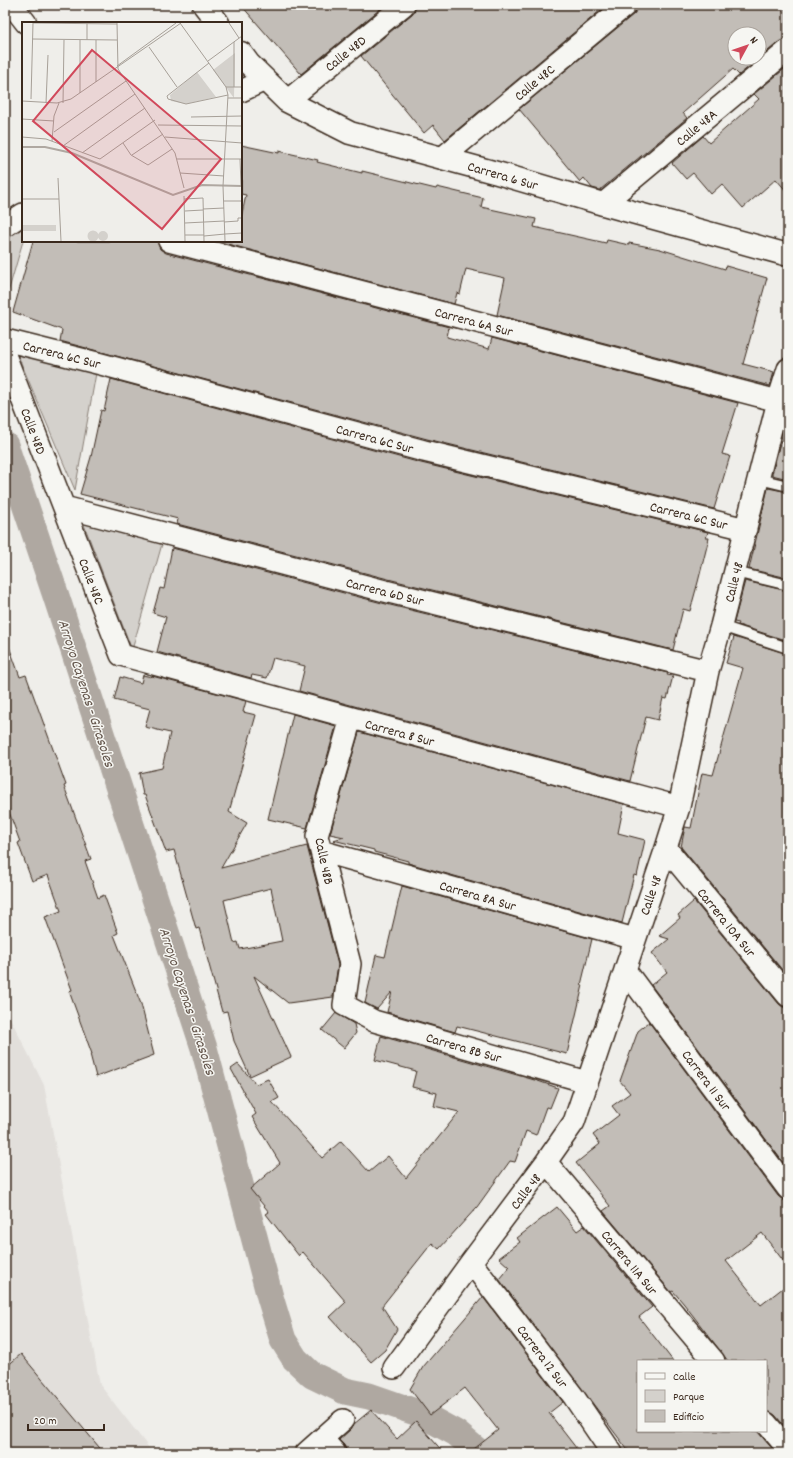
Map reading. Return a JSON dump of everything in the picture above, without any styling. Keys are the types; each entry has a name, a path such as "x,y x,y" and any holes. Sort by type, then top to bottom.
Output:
{"street":[{"path":"12,5 25,22"},
{"path":"204,5 217,22"},
{"name":"Calle 48D","path":"286,101 404,5"},
{"name":"Calle 48C","path":"442,158 626,5"},
{"name":"Calle 48A","path":"603,204 788,50"},
{"name":"Carrera 6 Sur","path":"242,54 249,64 286,101 350,133 788,255"},
{"path":"242,91 265,80"},
{"path":"5,226 22,215"},
{"name":"Carrera 6A Sur","path":"173,242 784,385"},
{"name":"Carrera 6C Sur","path":"5,340 101,364 424,451 746,529"},
{"name":"Calle 48D","path":"5,355 64,506"},
{"name":"Calle 48","path":"394,1368 574,1122 666,848 678,807 708,671 784,385"},
{"name":"Calle 48C","path":"64,506 121,655"},
{"name":"Carrera 6D Sur","path":"64,506 385,591 708,671"},
{"name":"Carrera 8 Sur","path":"121,655 678,807"},
{"name":"Calle 48B","path":"344,1005 350,964 317,836 351,718"},
{"name":"Carrera 10A Sur","path":"666,848 788,996"},
{"name":"Carrera 8A Sur","path":"321,851 635,939"},
{"name":"Carrera 11 Sur","path":"625,970 788,1189"},
{"name":"Carrera 8B Sur","path":"344,1005 374,1021 587,1082"},
{"name":"Carrera 11A Sur","path":"546,1162 713,1360"},
{"name":"Carrera 12 Sur","path":"471,1262 574,1397 612,1453"},
{"path":"306,1453 329,1446 343,1420"},
{"path":"767,1424 788,1449"}],"lane":[{"path":"759,479 788,486"},
{"path":"735,572 788,586"},
{"path":"721,626 788,648"}],"shaded area":[{"path":"5,1008 44,1085 100,1385 153,1453 5,1453"}],"green space":[{"path":"22,229 23,242 5,303 5,238"},
{"path":"16,351 96,373 75,490"},
{"path":"83,522 162,544 132,650"}],"building":[{"path":"241,5 385,5 301,74"},
{"path":"416,5 607,5 445,140 433,125 424,133 361,56 412,14"},
{"path":"638,5 788,5 788,38 780,41 767,52 767,26 727,26 727,66 750,66 739,75 733,69 683,113 687,118 600,190 592,188 584,178 580,182 519,109 634,14"},
{"path":"788,66 788,193 776,179 743,208 722,184 711,194 693,173 686,179 672,163 703,136 709,143 759,99 754,94"},
{"path":"242,145 279,153 279,151 318,160 317,162 362,173 362,171 436,189 437,187 483,198 481,207 536,219 534,227 606,243 607,240 629,245 629,243 660,249 725,269 726,266 767,278 743,364 774,372 770,386 497,315 505,278 466,269 460,294 457,293 454,304 220,242 242,242 242,213 246,195 242,194"},
{"path":"33,242 157,242 160,249 166,253 449,327 447,337 489,349 492,338 738,403 722,454 730,456 714,509 427,439 60,341 62,330 13,312"},
{"path":"111,379 421,463 708,532 706,538 709,538 690,611 683,609 673,650 388,579 177,524 178,519 80,494 91,457 101,410 104,411"},
{"path":"788,416 788,479 772,475"},
{"path":"768,488 788,492 788,578 749,569"},
{"path":"172,548 382,603 668,673 667,675 673,676 667,699 663,698 658,720 646,717 630,781 299,691 305,666 273,658 267,678 252,675 251,678 157,652 166,617 153,613 160,588 164,589"},
{"path":"745,581 788,591 788,641 738,625 739,623 734,622"},
{"path":"734,637 788,654 788,977 681,847 685,827 691,828 702,773 713,775 743,668 726,663"},
{"path":"7,641 20,677 26,675 66,785 64,786 91,859 85,861 98,898 104,895 118,933 114,935 141,1004 154,1055 96,1077 90,1054 92,1054 69,991 72,990 45,917 61,911 48,875 32,881 5,801 5,642"},
{"path":"143,675 152,676 246,701 243,712 256,715 229,812 247,823 221,868 307,846 338,965 333,997 288,1003 254,976 291,1057 250,1076 234,1041 227,1011 222,1012 199,928 196,929 174,850 166,852 145,795 143,795 139,773 162,768 170,733 145,727 150,709 114,700 120,677 141,683","holes":["271,888 282,941 240,949 238,942 234,943 224,900"]},
{"path":"293,714 336,726 307,828 268,819"},
{"path":"359,732 624,804 618,833 645,840 637,876 634,875 622,923 408,863 408,861 374,852 374,850 333,840 344,837 330,834"},
{"path":"402,886 592,939 567,1054 457,1026 455,1032 387,1012 392,992 377,1009 365,1003 376,955 385,957"},
{"path":"694,901 779,1004 788,1008 788,1169 651,985 667,972 652,953 669,939 659,936 680,918 678,915"},
{"path":"336,1013 354,1024 356,1033 344,1048 322,1030"},
{"path":"649,1022 778,1196 783,1200 788,1201 788,1267 762,1233 726,1261 761,1305 788,1284 788,1430 775,1415 767,1411 767,1360 727,1360 684,1304 673,1291 671,1292 603,1211 610,1206 576,1163 600,1144 593,1135 619,1115 612,1106 630,1093 620,1081 638,1031"},
{"path":"381,1036 558,1088 550,1108 546,1107 536,1135 526,1131 515,1162 510,1161 477,1207 439,1249 432,1243 382,1306 397,1329 385,1350 371,1362 330,1317 346,1302 303,1252 299,1256 266,1214 269,1212 250,1189 280,1163 252,1117 256,1114 231,1069 238,1064 256,1084 268,1079 279,1098 272,1102 322,1158 341,1141 369,1172 388,1156 406,1178 459,1112 434,1106 437,1093 412,1087 416,1071 375,1060"},
{"path":"557,1207 577,1231 584,1226 652,1307 639,1317 672,1360 637,1360 637,1432 758,1432 776,1453 630,1453 499,1279 509,1267 499,1258 520,1242 517,1238"},
{"path":"483,1297 563,1402 549,1413 580,1453 469,1453 498,1430 465,1388 430,1415 410,1389 423,1367"},
{"path":"21,1354 104,1453 5,1453 5,1368"},
{"path":"371,1410 397,1439 416,1421 444,1453 347,1453 344,1445 339,1440 351,1429 354,1424"}],"waterway":[{"name":"Arroyo Cayenas - Girasoles","path":"5,445 204,1048 270,1297 283,1340 295,1359 312,1375 345,1391 369,1396 421,1414 456,1433 480,1453"}]}
